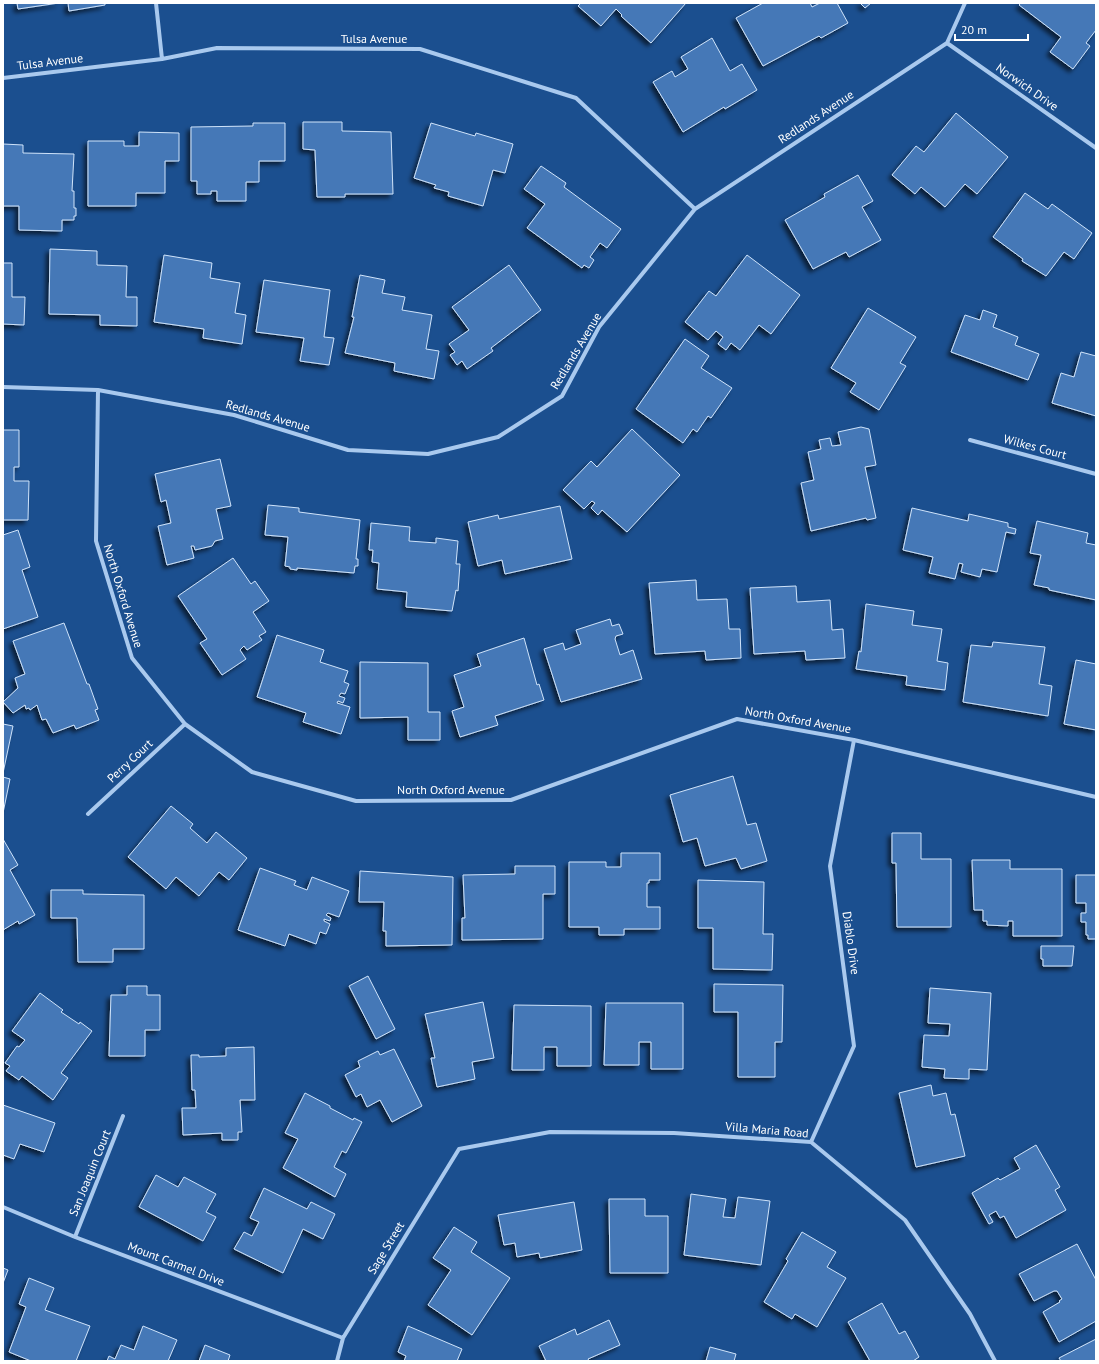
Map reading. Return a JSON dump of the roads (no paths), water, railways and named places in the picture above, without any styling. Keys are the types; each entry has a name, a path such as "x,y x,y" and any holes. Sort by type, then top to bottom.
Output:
{"street":[{"path":"156,3 162,59"},
{"path":"947,43 965,3"},
{"name":"Norwich Drive","path":"947,43 1096,148"},
{"name":"Redlands Avenue","path":"3,387 98,390 234,415 348,450 428,454 498,437 562,396 600,327 695,209 947,43"},
{"name":"Tulsa Avenue","path":"3,78 162,59 217,48 420,49 576,98 695,209"},
{"name":"North Oxford Avenue","path":"98,390 96,541 132,658 185,724 252,772 356,801 511,800 737,719 854,740 1096,798"},
{"name":"Wilkes Court","path":"970,440 1096,474"},
{"name":"Perry Court","path":"88,814 185,724"},
{"name":"Diablo Drive","path":"811,1142 854,1046 830,866 854,740"},
{"name":"San Joaquin Court","path":"75,1237 123,1116"},
{"name":"Villa Maria Road","path":"459,1149 550,1132 674,1133 811,1142 905,1220 970,1314 995,1361"},
{"name":"Sage Street","path":"337,1361 343,1338 459,1149"},
{"name":"Mount Carmel Drive","path":"3,1207 75,1237 343,1338"}]}
